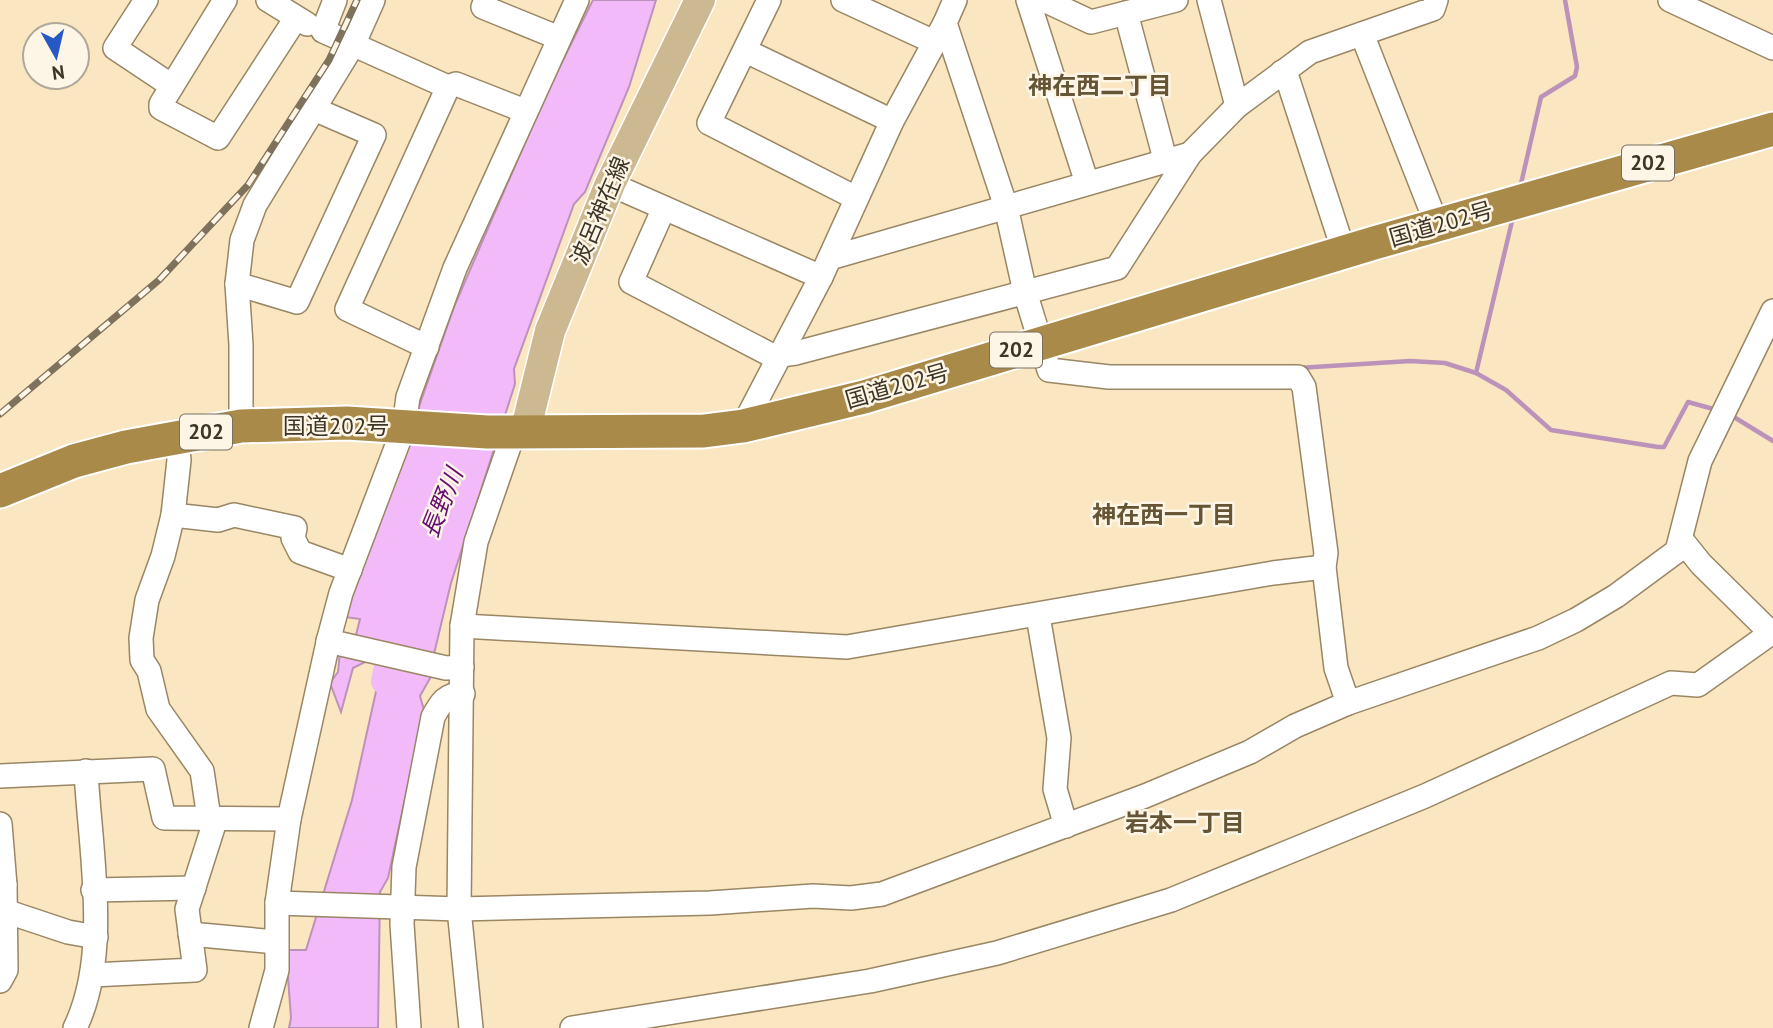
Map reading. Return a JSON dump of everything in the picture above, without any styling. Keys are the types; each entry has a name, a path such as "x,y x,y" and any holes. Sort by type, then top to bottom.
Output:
{"highway":[{"name":"国道202号","path":"0,491 74,461 177,437 242,426 347,423 519,432 704,431 743,426 864,397 1344,252 1773,129"}],"main road":[{"name":"波呂神在線","path":"519,432 550,331 610,184 700,0"}],"street":[{"path":"146,0 115,48 172,86"},
{"path":"225,0 161,108 218,138 296,18"},
{"path":"268,0 296,18 448,87"},
{"path":"323,31 335,0"},
{"path":"242,426 239,400 242,345 237,284 242,240 255,205 354,43 373,0"},
{"path":"486,0 483,7 559,38"},
{"path":"261,1028 277,970 276,942 289,819 328,641 350,570 413,427 408,397 455,268 577,0"},
{"path":"769,0 709,123 856,198"},
{"path":"843,0 940,32"},
{"path":"743,426 825,267 892,121 956,0"},
{"path":"1028,0 1087,183"},
{"path":"1044,0 1091,22 1176,0"},
{"path":"1209,0 1237,106"},
{"path":"664,208 631,282 773,356 796,354 1117,268 1190,154 1237,106 1310,52 1433,9 1436,0"},
{"path":"1670,0 1773,48"},
{"path":"1126,13 1165,159"},
{"path":"940,32 1006,207 1025,292 1049,370 1109,377 1297,377 1304,387 1326,553 1324,568 1336,668 1348,703"},
{"path":"1362,34 1437,225"},
{"path":"746,51 892,121"},
{"path":"1282,72 1288,80 1344,252"},
{"path":"427,346 347,309 448,87 456,84 525,111"},
{"path":"237,284 297,302 374,135 314,109"},
{"path":"610,184 664,208 825,267 1006,207 1165,159 1190,154"},
{"path":"280,903 459,909 851,898 882,894 1066,826 1250,752 1295,726 1348,703 1495,654 1576,620 1656,569 1677,551 1700,461 1773,311"},
{"path":"471,1028 459,909 462,626 477,542 519,432"},
{"path":"92,975 195,970 187,909 213,818 202,771 158,709 149,671 142,660 141,638 147,600 163,556 173,515 179,460 177,437"},
{"path":"173,515 218,520 234,515 295,528 293,538 300,552 350,570"},
{"path":"572,1028 870,981 996,953 1171,900 1424,796 1671,683 1698,685 1771,633 1701,564 1681,539"},
{"path":"462,626 847,647 1038,616 1273,573 1324,568"},
{"path":"1038,616 1059,738 1055,789 1066,826"},
{"path":"328,641 446,668 462,667"},
{"path":"410,1028 403,966 404,867 433,717 440,702 450,694 463,694"},
{"path":"0,776 153,769 164,818 289,819"},
{"path":"75,1028 92,975 96,937 86,771"},
{"path":"0,824 6,970 0,981"},
{"path":"93,890 194,888"},
{"path":"5,911 68,932 96,937"},
{"path":"190,934 276,942"}],"water":[{"path":"593,0 656,0 629,87 585,192 574,204 514,369 515,384 451,583 433,658 404,652 408,632 389,627 383,645 355,639 360,619 345,617 454,307 547,92"},
{"path":"340,652 433,673 420,696 424,710 388,878 380,892 378,1028 289,1028 291,1018 286,950 306,950 352,800 381,669 369,660 353,668 341,712 330,683 338,672"}],"waterway":[{"path":"1520,188 1541,97 1575,76 1577,67 1565,0"},
{"path":"1476,373 1513,217"},
{"path":"1298,368 1410,361 1445,363 1476,373 1506,390 1551,430 1658,447 1664,447 1688,402 1717,410"},
{"path":"1729,414 1773,441"},
{"name":"長野川","path":"385,681 404,594"}],"railway":[{"path":"0,414 159,280 248,185 329,60 357,0"}],"district":[{"name":"神在西二丁目","path":"1100,86"},
{"name":"神在西一丁目","path":"1164,515"},
{"name":"岩本一丁目","path":"1185,823"}]}
